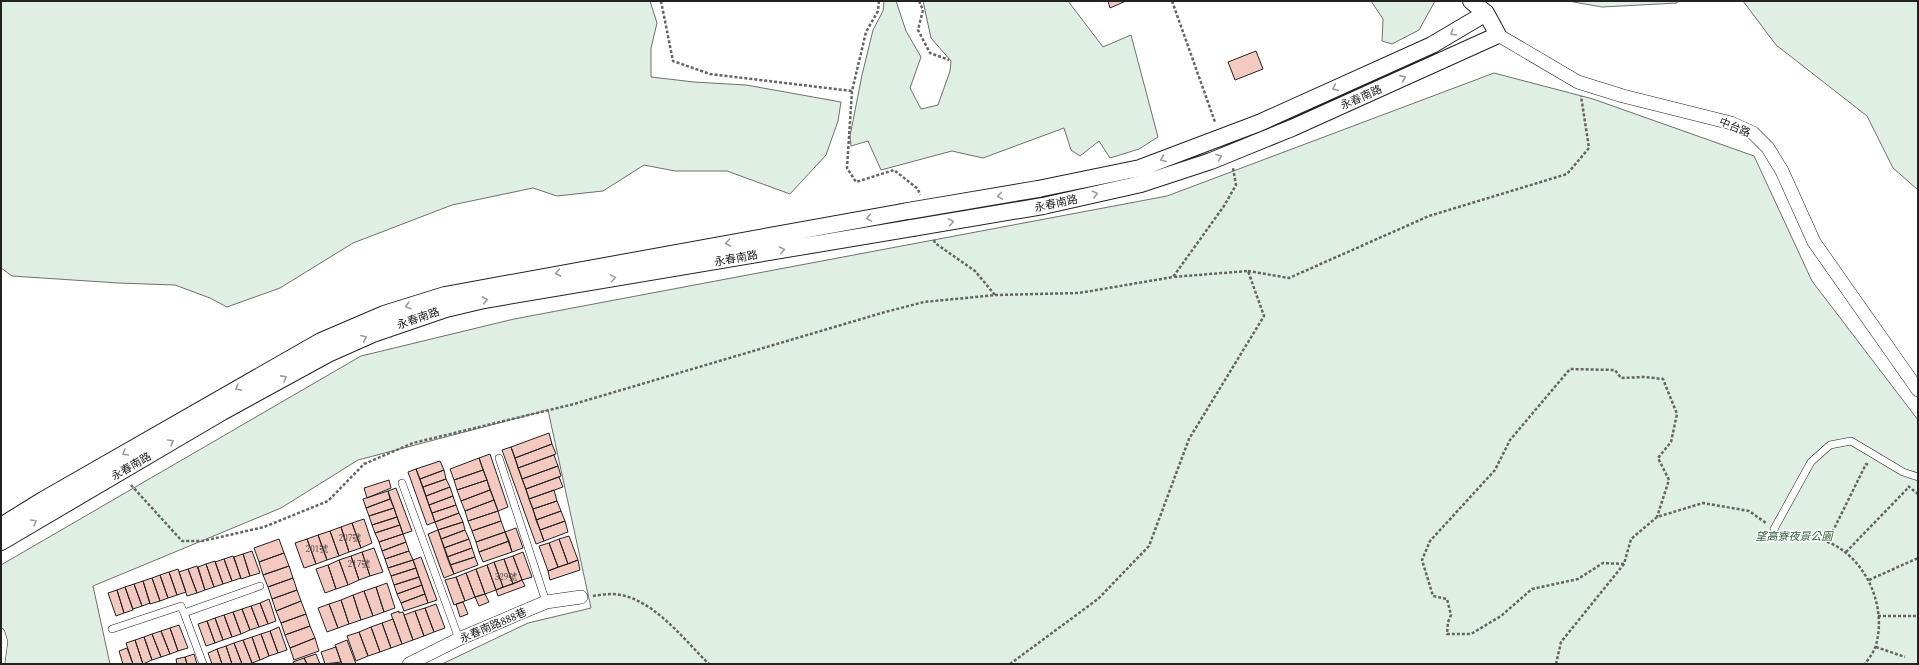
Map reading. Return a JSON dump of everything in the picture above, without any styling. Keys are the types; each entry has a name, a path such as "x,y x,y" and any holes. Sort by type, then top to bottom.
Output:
{"street":[{"path":"1471,1 1486,13 1498,35"},
{"name":"永春南路","path":"1,526 43,500 324,347 373,334 446,302 908,211 1038,189 1140,168 1259,123 1432,45 1486,13"},
{"name":"永春南路","path":"446,302 484,300 1043,206 1140,184 1211,161 1292,128 1498,35"},
{"name":"中台路","path":"1498,35 1578,82 1623,96 1731,122 1753,133 1768,148 1782,172 1814,242 1918,390"},
{"name":"永春南路","path":"1,542 222,412 324,347"},
{"name":"永春南路888巷","path":"409,664 459,639 546,602 581,597"}],"lane":[{"path":"1776,532 1811,462 1830,445 1851,441 1903,472 1918,477"},
{"path":"499,458 546,602"},
{"path":"402,483 459,639"},
{"path":"184,613 260,586"},
{"path":"112,629 181,606 203,664"},
{"path":"1,632 4,642 1,664"}],"path":[{"path":"661,1 673,61 710,74 852,92"},
{"path":"879,1 878,11 866,32 852,92 847,168 856,182 894,170 918,189 920,196"},
{"path":"919,1 923,10 918,30 930,53 949,60"},
{"path":"1172,1 1215,122"},
{"path":"131,485 182,541 203,541 264,527 328,501 364,464 413,443 574,404 924,302 995,295 1079,292 1173,277 1248,271 1289,278 1430,216 1567,174 1589,148 1578,82"},
{"path":"1173,277 1224,206 1236,185 1233,167"},
{"path":"933,236 935,243 975,271 995,295"},
{"path":"1010,664 1098,599 1149,546 1189,439 1264,316 1248,271"},
{"path":"1624,564 1603,563 1578,579 1532,589 1500,616 1471,634 1447,634 1448,622 1451,615 1447,599 1433,596 1422,560 1430,541 1495,470 1510,440 1570,369 1615,370 1621,378 1644,377 1663,379 1677,414 1671,442 1658,458 1669,480 1657,517"},
{"path":"1828,542 1866,464"},
{"path":"1846,552 1909,487"},
{"path":"1556,664 1561,642 1624,564 1631,539 1657,517 1703,503 1749,511 1776,532 1804,535 1828,542 1846,552 1857,563 1869,580 1875,598 1879,628 1876,647 1865,664"},
{"path":"1869,580 1918,558"},
{"path":"581,597 613,594 636,600 663,617 709,664"},
{"path":"1878,616 1918,616"},
{"path":"1876,647 1905,657"}],"green space":[{"path":"1,1 650,1 657,23 651,48 651,77 694,82 746,85 841,102 838,121 826,155 790,194 727,171 675,171 644,165 603,191 557,196 533,188 452,205 353,243 280,288 227,307 210,298 175,285 12,276 1,268"},
{"path":"884,1 896,1 906,31 921,57 910,88 921,109 938,105 950,71 951,61 931,38 923,1 1068,1 1103,47 1131,35 1158,137 1139,149 1110,158 1099,141 1080,156 1071,150 1064,128 983,158 952,151 881,170 868,141 851,146 850,136 862,75 873,30 883,11"},
{"path":"1371,1 1435,1 1419,30 1392,44 1382,41 1383,19"},
{"path":"1568,1 1678,1 1677,3 1602,7"},
{"path":"1743,1 1918,1 1918,190 1893,168 1867,116 1776,45"},
{"name":"望高寮夜景公園","path":"1494,73 1593,99 1754,156 1812,281 1918,420 1918,664 442,664 528,623 591,608 548,410 358,460 281,508 93,586 110,664 1,664 1,565 361,356 514,319 1167,196"}],"building":[{"path":"1108,1 1126,1 1110,8"},
{"path":"1256,51 1263,69 1235,80 1228,62"},
{"path":"549,433 552,444 515,458 511,447"},
{"path":"552,444 556,454 518,468 515,458"},
{"path":"511,447 544,541 536,544 502,450"},
{"path":"490,454 508,507 498,511 479,458"},
{"path":"554,455 558,466 522,479 518,468"},
{"path":"479,458 483,470 454,480 450,469"},
{"path":"440,461 444,470 420,479 416,469"},
{"path":"558,466 561,476 526,489 522,479"},
{"path":"416,469 435,522 427,525 408,472"},
{"path":"444,470 446,479 423,487 420,479"},
{"path":"483,470 487,480 457,490 454,480"},
{"path":"559,477 563,487 529,499 526,489"},
{"path":"446,479 450,487 426,496 423,487"},
{"path":"389,480 391,488 367,498 364,488"},
{"path":"487,480 490,490 461,501 457,490"},
{"path":"450,487 453,496 429,505 426,496"},
{"path":"396,488 412,531 403,534 388,491"},
{"path":"490,490 494,500 465,511 461,501"},
{"path":"554,490 557,501 533,509 529,499"},
{"path":"388,491 390,499 366,508 363,499"},
{"path":"453,496 456,505 432,513 429,505"},
{"path":"390,499 394,508 369,516 366,508"},
{"path":"494,500 498,511 468,521 465,511"},
{"path":"557,501 561,511 536,520 533,509"},
{"path":"456,505 459,513 435,522 432,513"},
{"path":"394,508 397,517 372,525 369,516"},
{"path":"498,511 501,521 472,531 468,521"},
{"path":"561,511 565,521 540,530 536,520"},
{"path":"459,513 463,522 438,530 435,522"},
{"path":"397,517 400,525 375,533 372,525"},
{"path":"364,519 372,543 361,548 352,523"},
{"path":"501,521 505,532 476,542 472,531"},
{"path":"565,521 568,532 544,541 540,530"},
{"path":"463,522 465,530 441,539 438,530"},
{"path":"352,523 361,548 349,552 341,527"},
{"path":"400,525 403,534 379,542 375,533"},
{"path":"341,527 349,552 339,556 330,531"},
{"path":"516,528 523,548 512,552 505,532"},
{"path":"438,530 454,574 444,578 428,534"},
{"path":"465,530 469,539 444,548 441,539"},
{"path":"330,531 339,556 327,560 318,535"},
{"path":"505,532 509,541 479,552 476,542"},
{"path":"403,534 406,542 382,551 379,542"},
{"path":"318,535 327,560 316,564 307,539"},
{"path":"569,536 578,560 568,564 559,539"},
{"path":"279,539 284,553 259,562 254,548"},
{"path":"307,539 316,564 304,568 295,543"},
{"path":"469,539 472,548 447,557 444,548"},
{"path":"559,539 568,564 558,567 549,543"},
{"path":"509,541 512,552 483,562 479,552"},
{"path":"406,542 409,551 385,559 382,551"},
{"path":"549,543 558,567 548,571 539,546"},
{"path":"374,548 383,572 370,576 362,552"},
{"path":"472,548 475,557 450,565 447,557"},
{"path":"252,551 260,573 250,576 243,554"},
{"path":"409,551 413,560 388,568 385,559"},
{"path":"362,552 370,576 359,580 351,556"},
{"path":"523,552 532,577 522,580 513,556"},
{"path":"284,553 289,566 263,575 259,562"},
{"path":"243,554 250,576 241,579 234,557"},
{"path":"233,556 241,578 232,581 224,559"},
{"path":"351,556 359,580 348,585 339,560"},
{"path":"513,556 522,580 513,584 504,559"},
{"path":"421,557 437,600 428,603 413,560"},
{"path":"475,557 478,565 454,574 450,565"},
{"path":"224,559 232,581 223,584 215,562"},
{"path":"504,559 513,584 503,587 494,562"},
{"path":"339,560 348,585 336,589 328,565"},
{"path":"413,560 416,568 391,576 388,568"},
{"path":"578,560 580,570 550,580 548,571"},
{"path":"215,561 223,584 214,587 206,564"},
{"path":"494,562 503,587 496,590 487,565"},
{"path":"206,564 214,587 205,590 198,567"},
{"path":"328,565 336,589 325,593 316,569"},
{"path":"487,565 496,590 485,594 476,569"},
{"path":"197,566 205,590 197,593 188,569"},
{"path":"289,566 293,578 268,587 263,575"},
{"path":"416,568 419,577 394,585 391,576"},
{"path":"178,569 186,592 177,595 169,572"},
{"path":"188,569 197,593 187,596 179,572"},
{"path":"476,569 485,594 475,597 466,573"},
{"path":"169,572 177,595 168,598 160,575"},
{"path":"466,573 475,597 465,601 456,577"},
{"path":"160,575 168,598 160,601 152,578"},
{"path":"419,577 422,585 397,594 394,585"},
{"path":"456,577 465,601 454,605 445,580"},
{"path":"152,578 160,601 150,604 143,581"},
{"path":"293,578 297,590 272,599 268,587"},
{"path":"522,580 525,586 498,596 496,590"},
{"path":"143,581 150,603 142,606 134,584"},
{"path":"387,583 395,608 384,612 376,587"},
{"path":"134,584 142,606 133,609 125,587"},
{"path":"422,585 425,594 401,603 397,594"},
{"path":"125,587 133,610 124,613 117,590"},
{"path":"376,587 384,612 373,616 364,591"},
{"path":"117,590 124,613 116,616 108,593"},
{"path":"297,590 301,601 276,611 272,599"},
{"path":"364,591 373,616 361,620 353,595"},
{"path":"425,594 428,603 404,611 401,603"},
{"path":"485,594 489,602 479,606 475,597"},
{"path":"353,595 361,620 349,624 341,600"},
{"path":"269,599 276,621 268,624 260,603"},
{"path":"341,600 349,624 338,628 329,604"},
{"path":"301,601 306,614 281,623 276,611"},
{"path":"463,602 468,614 460,617 456,604"},
{"path":"260,603 268,624 259,627 251,606"},
{"path":"329,604 338,628 327,632 318,608"},
{"path":"436,604 445,628 434,632 425,608"},
{"path":"251,606 259,627 250,630 242,609"},
{"path":"425,608 434,632 424,636 415,611"},
{"path":"242,609 250,630 241,634 233,612"},
{"path":"399,611 399,613 403,612 413,640 402,644 391,614"},
{"path":"415,611 424,636 413,640 404,615"},
{"path":"233,612 241,634 232,637 224,615"},
{"path":"306,614 310,626 285,635 281,623"},
{"path":"224,615 232,637 223,640 215,618"},
{"path":"215,618 223,640 215,643 207,621"},
{"path":"393,619 402,644 391,648 382,623"},
{"path":"207,621 215,643 206,646 198,624"},
{"path":"382,623 391,648 380,652 371,627"},
{"path":"179,625 188,648 178,651 170,628"},
{"path":"310,626 315,638 290,648 285,635"},
{"path":"279,627 287,650 278,653 270,631"},
{"path":"371,627 380,652 368,656 359,632"},
{"path":"170,628 178,651 170,654 161,631"},
{"path":"161,631 170,654 161,657 152,634"},
{"path":"270,631 278,653 269,656 261,634"},
{"path":"359,632 368,656 356,661 347,636"},
{"path":"152,634 161,657 152,660 144,637"},
{"path":"261,634 269,656 260,660 252,637"},
{"path":"144,637 152,660 143,664 135,640"},
{"path":"252,637 260,660 252,663 243,640"},
{"path":"315,638 319,651 294,660 290,648"},
{"path":"135,640 143,664 133,664 126,643"},
{"path":"243,640 252,663 242,664 234,643"},
{"path":"347,640 356,664 342,664 335,645"},
{"path":"234,643 242,664 232,664 226,646"},
{"path":"226,646 232,664 222,664 217,649"},
{"path":"336,647 341,662 325,664 321,652"},
{"path":"127,648 133,664 123,664 119,651"},
{"path":"217,649 222,664 212,664 208,653"},
{"path":"194,654 197,664 187,664 185,657"},
{"path":"316,654 320,664 307,664 304,658"},
{"path":"185,657 187,664 177,664 176,659"},
{"path":"304,658 307,664 294,664 293,662"}]}
